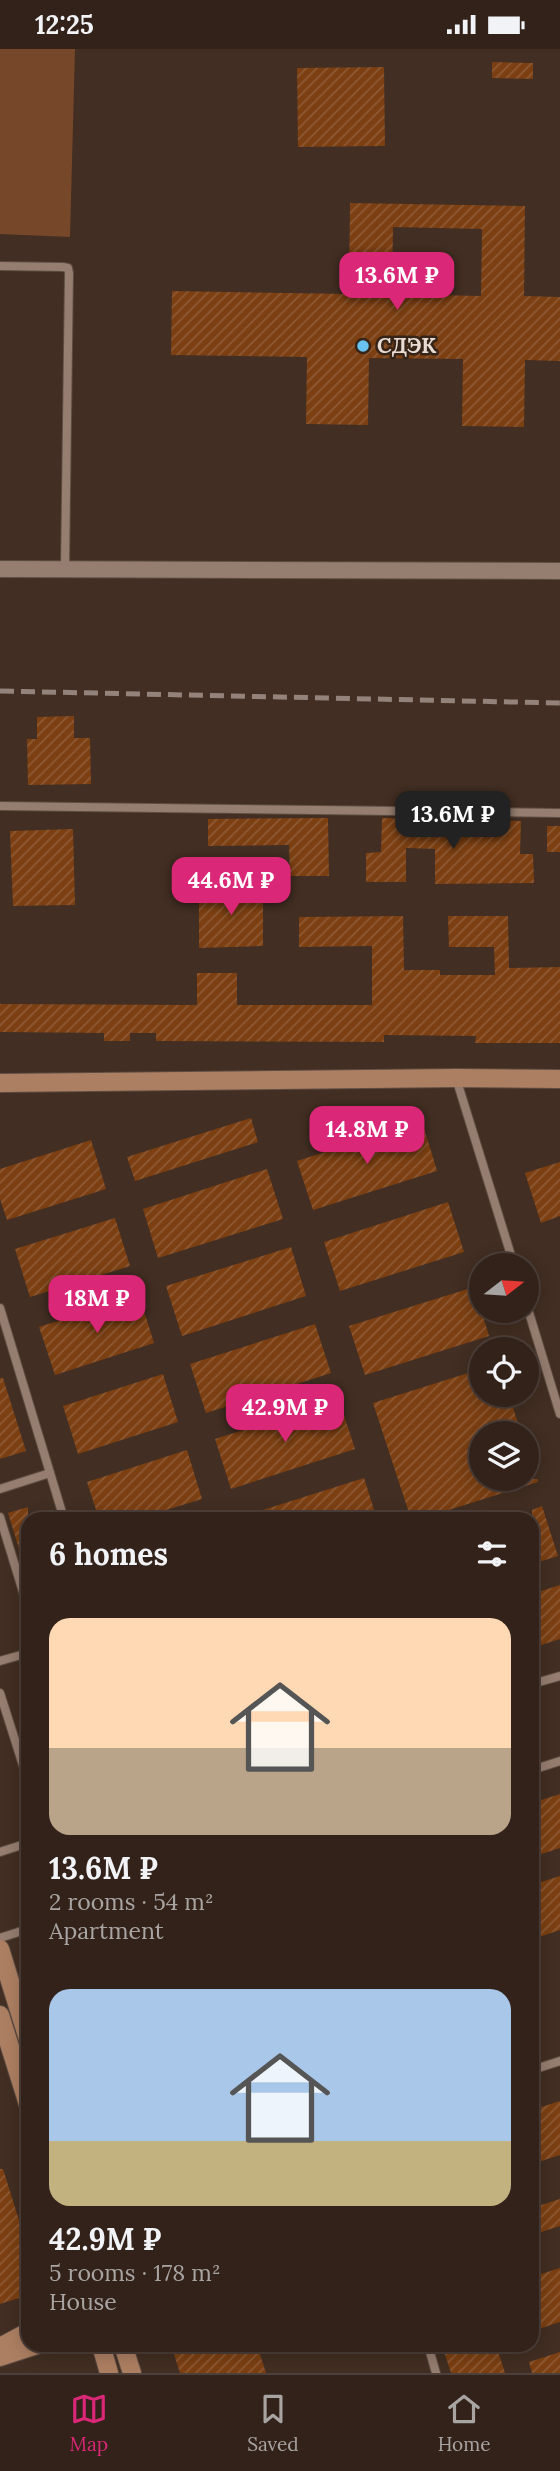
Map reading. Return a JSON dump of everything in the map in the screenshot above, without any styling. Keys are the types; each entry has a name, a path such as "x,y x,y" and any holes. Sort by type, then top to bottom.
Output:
{"street":[{"path":"0,569 560,571"},
{"path":"0,1083 456,1077 560,1079"},
{"path":"0,1949 21,2016"},
{"path":"0,2015 21,2082"},
{"path":"0,2347 21,2336"},
{"path":"0,2357 21,2350"},
{"path":"103,2352 109,2373"},
{"path":"125,2352 132,2373"}],"lane":[{"path":"0,265 68,268 65,568"},
{"path":"0,806 560,813"},
{"path":"456,1077 510,1253"},
{"path":"0,1308 62,1512"},
{"path":"532,1323 560,1414"},
{"path":"0,1489 50,1473"},
{"path":"0,1517 21,1585"},
{"path":"0,1661 21,1655"},
{"path":"539,1682 560,1676"},
{"path":"0,1693 21,1758"},
{"path":"539,1768 560,1761"},
{"path":"0,1852 21,1845"},
{"path":"0,1938 21,1931"},
{"path":"539,2068 560,2061"},
{"path":"430,2352 436,2373"}],"shaded area":[{"path":"0,49 75,49 70,237 0,234"}],"building":[{"path":"492,62 533,63 533,79 492,78"},
{"path":"384,67 385,146 298,147 297,68"},
{"path":"350,203 525,206 524,296 560,297 560,361 525,360 524,427 462,426 463,359 369,358 368,425 306,424 307,357 171,355 172,291 349,294","holes":["393,227 482,229 481,296 392,294"]},
{"path":"74,716 74,738 90,738 91,784 28,785 27,739 37,739 37,717"},
{"path":"328,818 329,876 290,876 289,845 208,846 208,819"},
{"path":"382,818 521,821 520,854 533,854 534,883 435,884 435,849 406,848 406,882 366,882 366,853 381,852"},
{"path":"547,826 560,826 560,852 547,852"},
{"path":"73,829 75,905 13,906 10,831"},
{"path":"263,885 263,946 199,948 199,887"},
{"path":"403,916 404,970 440,970 440,975 495,975 494,947 449,947 448,916 508,916 509,968 560,967 560,1043 475,1043 476,1036 384,1035 384,1042 156,1041 156,1033 130,1033 130,1041 104,1041 104,1033 0,1032 0,1004 197,1005 197,973 237,973 237,1005 372,1005 372,946 299,947 299,917"},
{"path":"251,1118 258,1142 135,1181 127,1157"},
{"path":"422,1121 437,1171 313,1210 297,1161"},
{"path":"91,1140 106,1189 7,1220 0,1199 0,1169"},
{"path":"560,1162 560,1216 541,1223 525,1173"},
{"path":"267,1169 283,1219 158,1258 143,1209"},
{"path":"448,1202 464,1252 340,1291 324,1242"},
{"path":"115,1218 130,1266 30,1297 15,1249"},
{"path":"291,1247 306,1296 182,1336 166,1286"},
{"path":"469,1289 469,1323 485,1323 489,1336 469,1337 469,1342 365,1375 349,1326"},
{"path":"139,1295 154,1343 55,1375 39,1327"},
{"path":"315,1324 331,1373 206,1413 190,1364"},
{"path":"469,1373 469,1407 513,1407 517,1421 469,1421 469,1491 509,1491 442,1512 409,1512 373,1403"},
{"path":"163,1374 178,1422 78,1454 63,1406"},
{"path":"0,1378 3,1378 26,1451 0,1459"},
{"path":"339,1400 355,1449 231,1489 215,1439"},
{"path":"187,1450 202,1499 160,1512 97,1512 87,1482"},
{"path":"364,1478 375,1512 257,1512"},
{"path":"542,1506 558,1556 539,1562 539,1512 532,1510"},
{"path":"28,1507 28,1512 21,1512 21,1555 8,1513"},
{"path":"560,1585 560,1639 539,1646 539,1592"},
{"path":"560,1794 560,1848 539,1855 539,1801"},
{"path":"560,1876 560,1930 539,1937 539,1883"},
{"path":"560,2101 560,2155 539,2162 539,2108"},
{"path":"0,2169 3,2169 21,2227 21,2297 0,2304"},
{"path":"560,2199 560,2226 539,2233 539,2206"},
{"path":"560,2268 560,2322 539,2329 539,2275"},
{"path":"173,2352 259,2352 266,2373 180,2373"},
{"path":"444,2352 498,2352 505,2373 451,2373"},
{"path":"560,2352 560,2373 532,2373 529,2362"}],"railway":[{"path":"0,691 560,703"}],"place":[{"name":"СДЭК","path":"363,346"}]}
